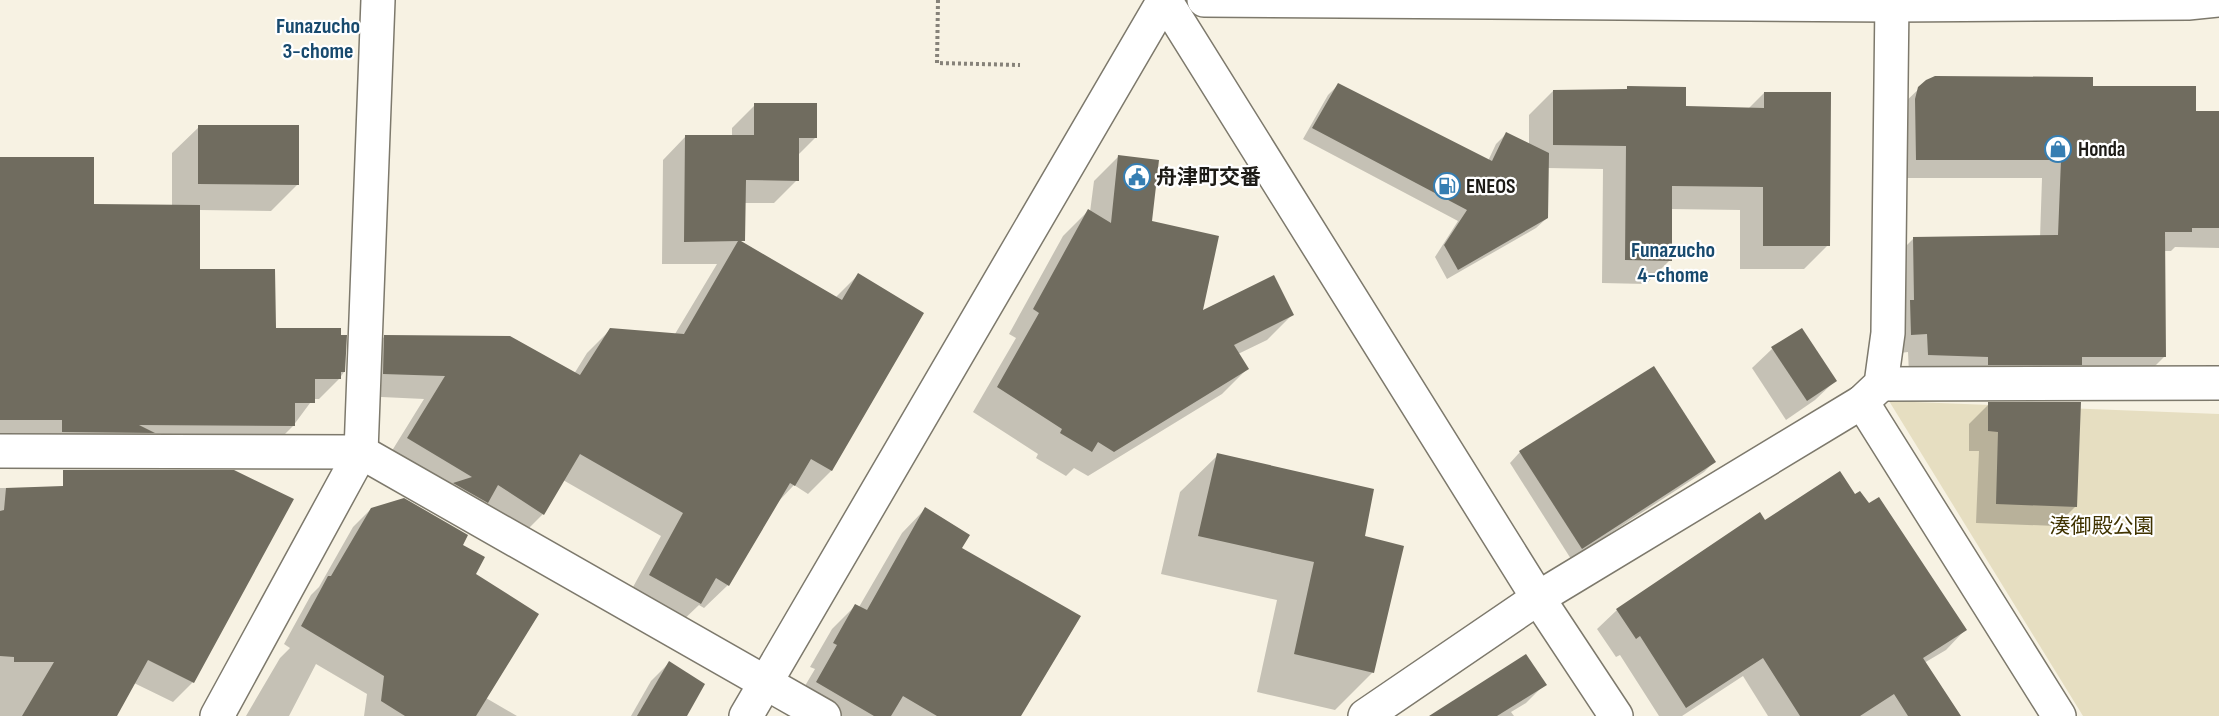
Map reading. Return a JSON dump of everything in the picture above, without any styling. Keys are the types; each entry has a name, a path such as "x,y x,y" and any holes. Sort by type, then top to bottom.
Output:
{"street":[{"path":"217,716 361,452 378,0"},
{"path":"746,716 1165,0 1538,598 1616,716"},
{"path":"1204,0 1892,3 2188,3 2219,0"},
{"path":"1892,3 1888,333 1871,393 2059,716"},
{"path":"1365,716 1538,598 1871,393 2219,383"},
{"path":"0,451 361,452 824,716"}],"path":[{"path":"938,0 937,63 1020,64"}],"green space":[{"name":"湊御殿公園","path":"1889,401 2219,414 2219,716 2083,716"}],"building":[{"path":"1935,76 2093,77 2093,86 2196,86 2196,111 2219,111 2219,228 2192,228 2192,232 2165,232 2166,357 2082,357 2082,365 1988,365 1988,357 1928,355 1927,334 1911,335 1910,300 1914,300 1913,237 2058,235 2061,160 1916,160 1915,99 1918,87"},
{"path":"1338,83 1492,161 1506,132 1549,153 1548,218 1458,270 1444,245 1467,210 1312,128"},
{"path":"1627,86 1686,87 1686,106 1764,108 1764,92 1831,92 1830,246 1763,246 1763,187 1672,186 1672,261 1625,260 1626,146 1553,145 1553,90 1627,89"},
{"path":"754,103 817,103 817,138 799,138 799,181 746,180 745,241 741,241 842,300 858,273 924,313 832,471 811,459 795,486 790,483 729,586 716,578 701,604 649,575 683,513 580,454 544,515 498,485 488,503 453,483 472,477 407,438 445,376 383,374 384,335 510,336 580,375 610,328 684,334 738,241 684,242 685,135 754,135"},
{"path":"198,125 299,125 299,185 198,184"},
{"path":"1118,155 1159,160 1152,221 1219,236 1203,310 1274,275 1294,315 1234,345 1249,369 1114,452 1098,442 1092,452 1060,433 1062,429 997,387 1039,313 1033,309 1088,209 1111,223"},
{"path":"0,157 94,157 94,204 200,205 200,269 275,269 276,328 341,328 341,335 347,335 345,372 341,372 341,379 315,379 315,403 295,403 295,426 139,425 155,433 62,432 62,420 0,420"},
{"path":"1802,328 1837,381 1807,401 1771,347"},
{"path":"1654,366 1716,462 1582,549 1519,451"},
{"path":"1988,402 2081,402 2077,507 1996,504 1998,432 1988,431"},
{"path":"1217,453 1374,489 1365,536 1404,546 1374,673 1294,654 1314,562 1198,536"},
{"path":"63,470 234,470 294,499 194,683 148,660 117,716 22,716 54,662 14,662 14,657 0,656 0,511 4,510 6,488 63,486"},
{"path":"1840,471 1855,494 1860,491 1869,503 1879,497 1967,630 1923,658 1961,716 1908,716 1894,694 1860,716 1800,716 1763,658 1686,708 1640,636 1636,639 1616,609 1760,512 1765,520"},
{"path":"404,498 468,535 463,545 485,557 476,574 539,614 476,716 405,716 381,701 384,676 301,626 328,576 331,576 371,508"},
{"path":"925,507 970,535 962,548 1081,616 1021,716 937,716 903,696 891,716 874,716 816,682 837,645 833,643 855,604 867,610"},
{"path":"1526,654 1547,685 1497,716 1429,716"},
{"path":"669,661 705,684 687,716 637,716"}],"place":[{"name":"Honda","path":"2058,149"},
{"name":"舟津町交番","path":"1137,177"},
{"name":"ENEOS","path":"1447,186"}],"district":[{"name":"Funazucho 3-chome","path":"318,38"},
{"name":"Funazucho 4-chome","path":"1673,262"}]}
